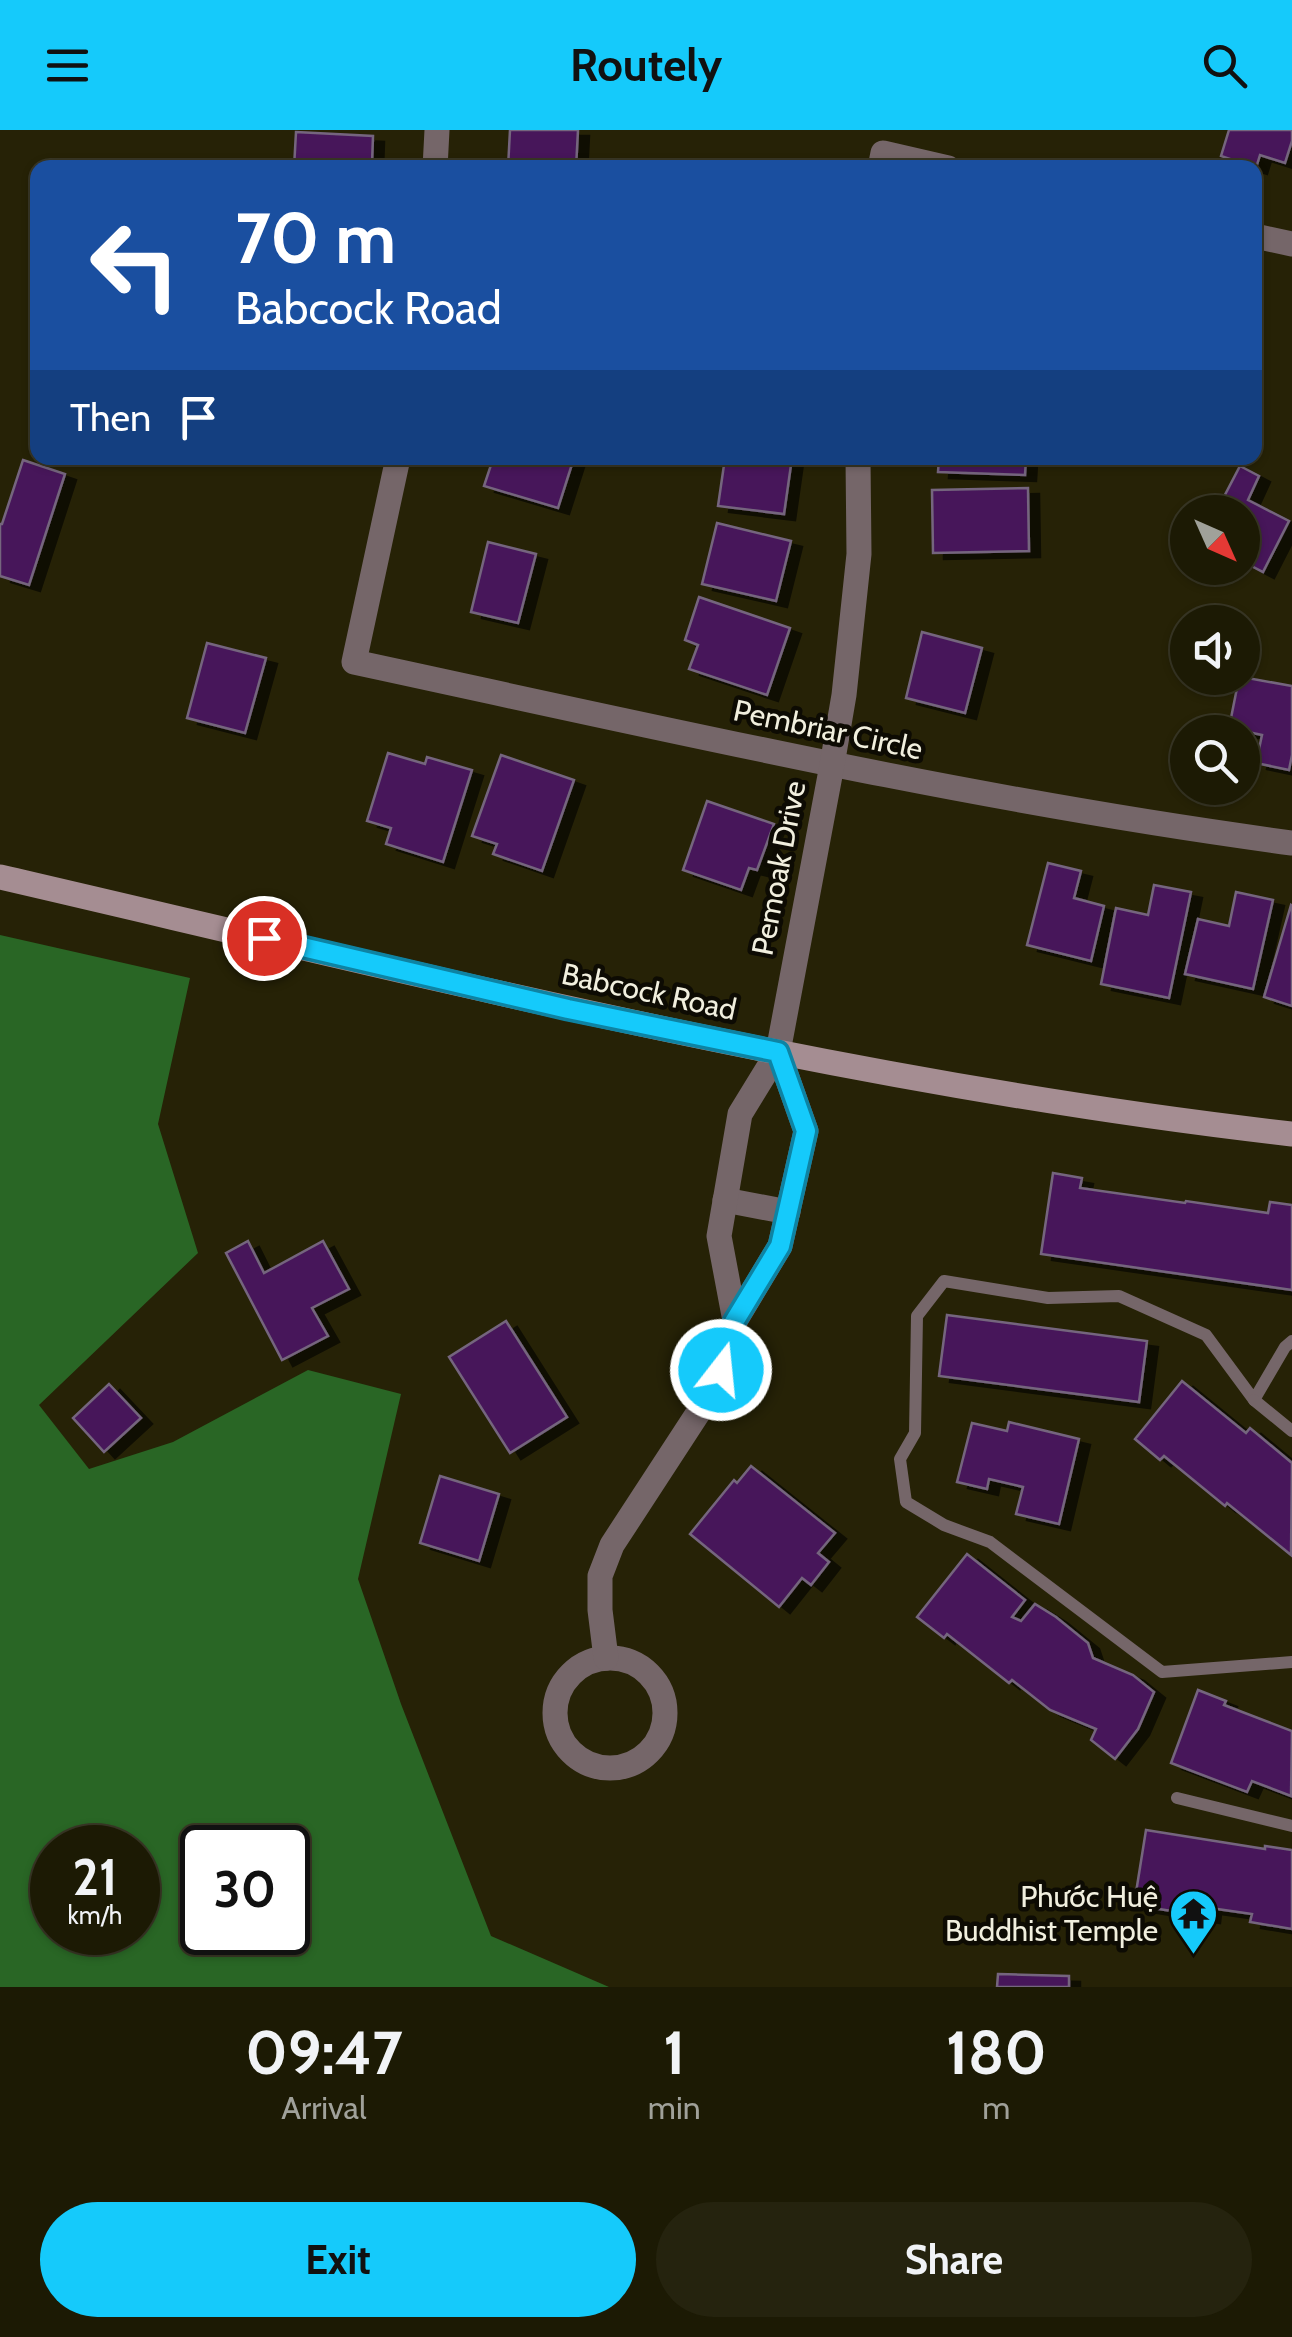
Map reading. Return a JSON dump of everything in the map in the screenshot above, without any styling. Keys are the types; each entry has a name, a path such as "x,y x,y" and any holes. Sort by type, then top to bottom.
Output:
{"main road":[{"name":"Babcock Road","path":"0,877 568,1009 778,1052 1079,1105 1292,1134"}],"street":[{"path":"436,160 438,130"},
{"path":"1262,238 1292,244"},
{"name":"Pembriar Circle","path":"396,465 354,662 832,766 1146,822 1292,843"},
{"name":"Pemoak Drive","path":"778,1052 844,695 859,554 858,465"},
{"path":"734,1322 719,1236 740,1114 778,1052"},
{"path":"606,1658 600,1576 612,1545 700,1410 721,1370 734,1322 780,1246 806,1131 778,1052"},
{"path":"725,1200 788,1212"},
{"path":"606,1658 637,1664 659,1686 664,1701 662,1732 654,1746 629,1765 614,1768 583,1762 561,1740 556,1725 558,1694 566,1680 577,1668 606,1658"}],"lane":[{"path":"1292,1431 1254,1400 1206,1334 1119,1296 1048,1298 944,1282 917,1316 915,1433 900,1458 906,1502 944,1525 990,1542 1162,1672 1292,1662"},
{"path":"1254,1400 1292,1341"},
{"path":"1178,1798 1292,1826"}],"green space":[{"path":"0,935 190,978 158,1124 198,1253 39,1405 89,1469 173,1442 308,1370 401,1394 358,1579 401,1704 491,1936 609,1987 0,1987"}],"building":[{"path":"510,130 578,130 576,160 508,160"},
{"path":"1229,130 1292,130 1285,163 1260,155 1258,160 1221,156"},
{"path":"296,132 373,136 372,160 294,160"},
{"path":"23,460 65,474 29,585 0,576 2,524"},
{"path":"491,465 572,465 558,508 484,486"},
{"path":"724,465 791,465 784,514 718,506"},
{"path":"938,465 1026,465 1025,475 938,472"},
{"path":"1240,466 1259,476 1250,495 1225,495"},
{"path":"1028,488 1029,551 933,553 932,490"},
{"path":"1260,506 1289,521 1263,572 1260,570"},
{"path":"717,523 791,541 776,601 702,584"},
{"path":"488,542 536,554 518,623 471,612"},
{"path":"699,597 790,628 767,695 689,669 698,645 685,640"},
{"path":"922,632 982,648 965,713 906,698"},
{"path":"207,643 266,658 245,733 187,718"},
{"path":"1260,680 1292,686 1289,770 1260,764 1260,715 1232,715 1236,695 1260,695"},
{"path":"388,753 425,764 427,757 472,770 443,862 386,844 391,828 367,821"},
{"path":"501,755 574,780 542,871 493,854 497,844 472,836"},
{"path":"707,801 774,824 757,870 749,868 741,890 683,870"},
{"path":"1048,863 1081,871 1074,898 1104,906 1091,961 1027,945"},
{"path":"1154,885 1191,892 1169,998 1101,984 1116,908 1148,915"},
{"path":"1236,892 1273,900 1253,989 1185,974 1198,919 1229,926"},
{"path":"1292,906 1292,1006 1264,997"},
{"path":"1053,1173 1082,1178 1080,1188 1185,1203 1268,1213 1270,1202 1292,1205 1292,1290 1041,1254"},
{"path":"248,1241 264,1273 323,1241 349,1289 312,1308 328,1336 282,1360 226,1253"},
{"path":"947,1315 1147,1341 1139,1402 939,1376"},
{"path":"506,1321 567,1417 510,1453 449,1357"},
{"path":"1182,1381 1246,1433 1250,1428 1292,1463 1291,1555 1164,1456 1160,1460 1135,1439"},
{"path":"109,1384 141,1418 104,1452 73,1418"},
{"path":"1009,1422 1079,1439 1059,1524 1016,1514 1023,1487 989,1479 987,1489 957,1482 972,1423 1007,1431"},
{"path":"751,1466 835,1533 818,1553 829,1562 811,1585 802,1578 779,1607 690,1534 734,1480 737,1483"},
{"path":"440,1476 499,1494 479,1561 420,1543"},
{"path":"967,1554 1025,1600 1012,1617 1021,1621 1035,1604 1088,1643 1093,1658 1133,1675 1154,1692 1138,1729 1115,1759 1091,1740 1096,1729 1050,1710 947,1634 944,1638 917,1617"},
{"path":"1198,1690 1226,1701 1224,1705 1292,1731 1291,1796 1252,1781 1247,1792 1171,1763"},
{"path":"1146,1830 1292,1850 1292,1929 1250,1922 1252,1914 1210,1908 1209,1917 1134,1905"},
{"path":"998,1974 1069,1976 1069,1987 997,1987"}],"place":[{"name":"Phước Huệ Buddhist Temple","path":"1193,1956"}],"route":[{"path":"264,938 568,1009 778,1052 806,1131 780,1246 734,1322 721,1370"}]}
